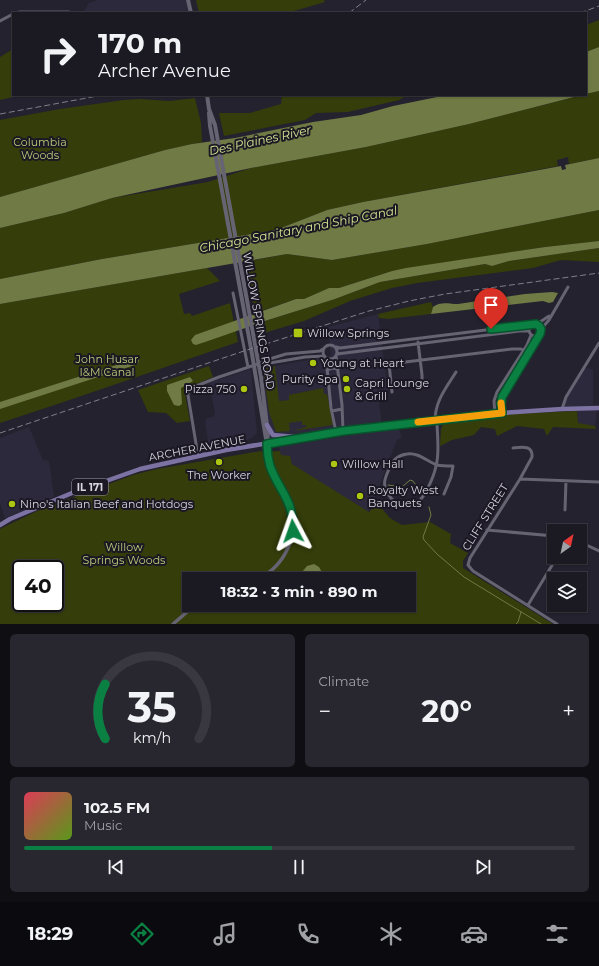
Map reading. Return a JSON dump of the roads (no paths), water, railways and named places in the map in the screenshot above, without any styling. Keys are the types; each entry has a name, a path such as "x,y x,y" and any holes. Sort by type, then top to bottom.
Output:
{"main road":[{"path":"188,0 191,12"},
{"name":"WILLOW SPRINGS ROAD","path":"207,96 210,126 259,377 263,428 267,444"},
{"name":"WILLOW SPRINGS ROAD","path":"209,109 215,125 259,377 268,433 267,444"},
{"name":"ARCHER AVENUE","path":"0,525 10,519 72,493 140,469 198,456 343,431 502,413 599,408"},
{"path":"267,425 273,435 298,438"}],"street":[{"path":"20,12 69,12"},
{"path":"0,21 12,14"},
{"path":"502,413 502,397 540,334 541,329 568,287"},
{"path":"233,293 248,367"},
{"path":"529,331 530,326 550,315"},
{"path":"536,324 541,329"},
{"path":"198,456 188,395 189,390 211,380 286,354 320,350 329,344 340,348 536,324"},
{"path":"529,331 532,335 537,336 540,334"},
{"path":"261,363 264,364 305,357 325,357 330,359 337,355 418,343 529,331"},
{"path":"495,414 494,401 498,392 524,351 532,335"},
{"path":"418,338 422,382"},
{"path":"562,409 566,397 599,343"},
{"path":"336,347 343,431"},
{"path":"323,349 336,432"},
{"path":"392,392 389,364 512,349 517,349 528,353"},
{"path":"327,370 332,368 338,369"},
{"path":"444,494 451,477 453,466 437,465 416,454 407,453 401,455 389,468 385,481 385,488 399,505 406,507 415,505 420,500 429,485 437,465 435,409 456,372"},
{"path":"332,411 342,409"},
{"name":"WILLOW SPRINGS ROAD","path":"267,444 269,464 289,504 293,521 293,531 287,551 278,564 269,572"},
{"name":"CLIFF STREET","path":"513,448 529,448 533,453 532,457 520,479 470,558 468,565 473,571 528,605"},
{"path":"520,479 599,482"},
{"path":"565,510 566,481"},
{"path":"487,530 547,535"},
{"path":"587,546 599,552"},
{"path":"553,564 528,605 557,624"},
{"path":"173,624 187,612"}],"water":[{"path":"599,47 599,91 587,94 587,52"},
{"name":"Des Plaines River","path":"442,96 578,96 469,124 366,147 251,168 112,198 64,213 0,228 0,197 165,150 192,144 235,138 313,122 361,115 393,106"},
{"name":"Chicago Sanitary and Ship Canal","path":"599,158 599,210 427,244 332,260 287,254 0,304 0,279 102,259 276,230 327,210 363,202 561,166 562,170 566,169 565,165"},
{"path":"599,241 599,248 509,261 492,266 485,264 380,282 335,299 196,345 193,344 191,340 195,335 296,299 304,299 329,288 339,288 392,271 545,247"},
{"path":"558,293 553,302 549,303 543,301 431,314 433,307 442,303 458,304 525,294"},
{"path":"139,359 138,364 0,409 0,402"},
{"path":"190,377 193,381 181,388 182,404 179,406 174,405 167,391 167,385"},
{"path":"314,564 319,567 322,572 302,572 307,566"}],"waterway":[{"path":"388,485 402,487 410,480 413,481 420,491"},
{"path":"429,507 431,515 423,537 437,554 464,577 541,624"},
{"path":"516,624 521,612"}],"railway":[{"path":"350,12 366,0"},
{"path":"583,12 599,6"},
{"path":"0,114 98,96"},
{"path":"0,433 244,351 369,311 445,294 599,273"}],"place":[{"name":"Willow Springs","path":"298,333"},
{"name":"Young at Heart","path":"313,363"},
{"name":"Purity Spa","path":"346,379"},
{"name":"Pizza 750","path":"244,389"},
{"name":"Capri Lounge & Grill","path":"347,389"},
{"name":"The Worker","path":"219,462"},
{"name":"Willow Hall","path":"334,464"},
{"name":"Royalty West Banquets","path":"360,496"},
{"name":"Nino's Italian Beef and Hotdogs","path":"12,504"}],"park label":[{"name":"Columbia Woods","path":"40,148"},
{"name":"John Husar I&M Canal","path":"107,365"},
{"name":"Willow Springs Woods","path":"124,553"}]}
